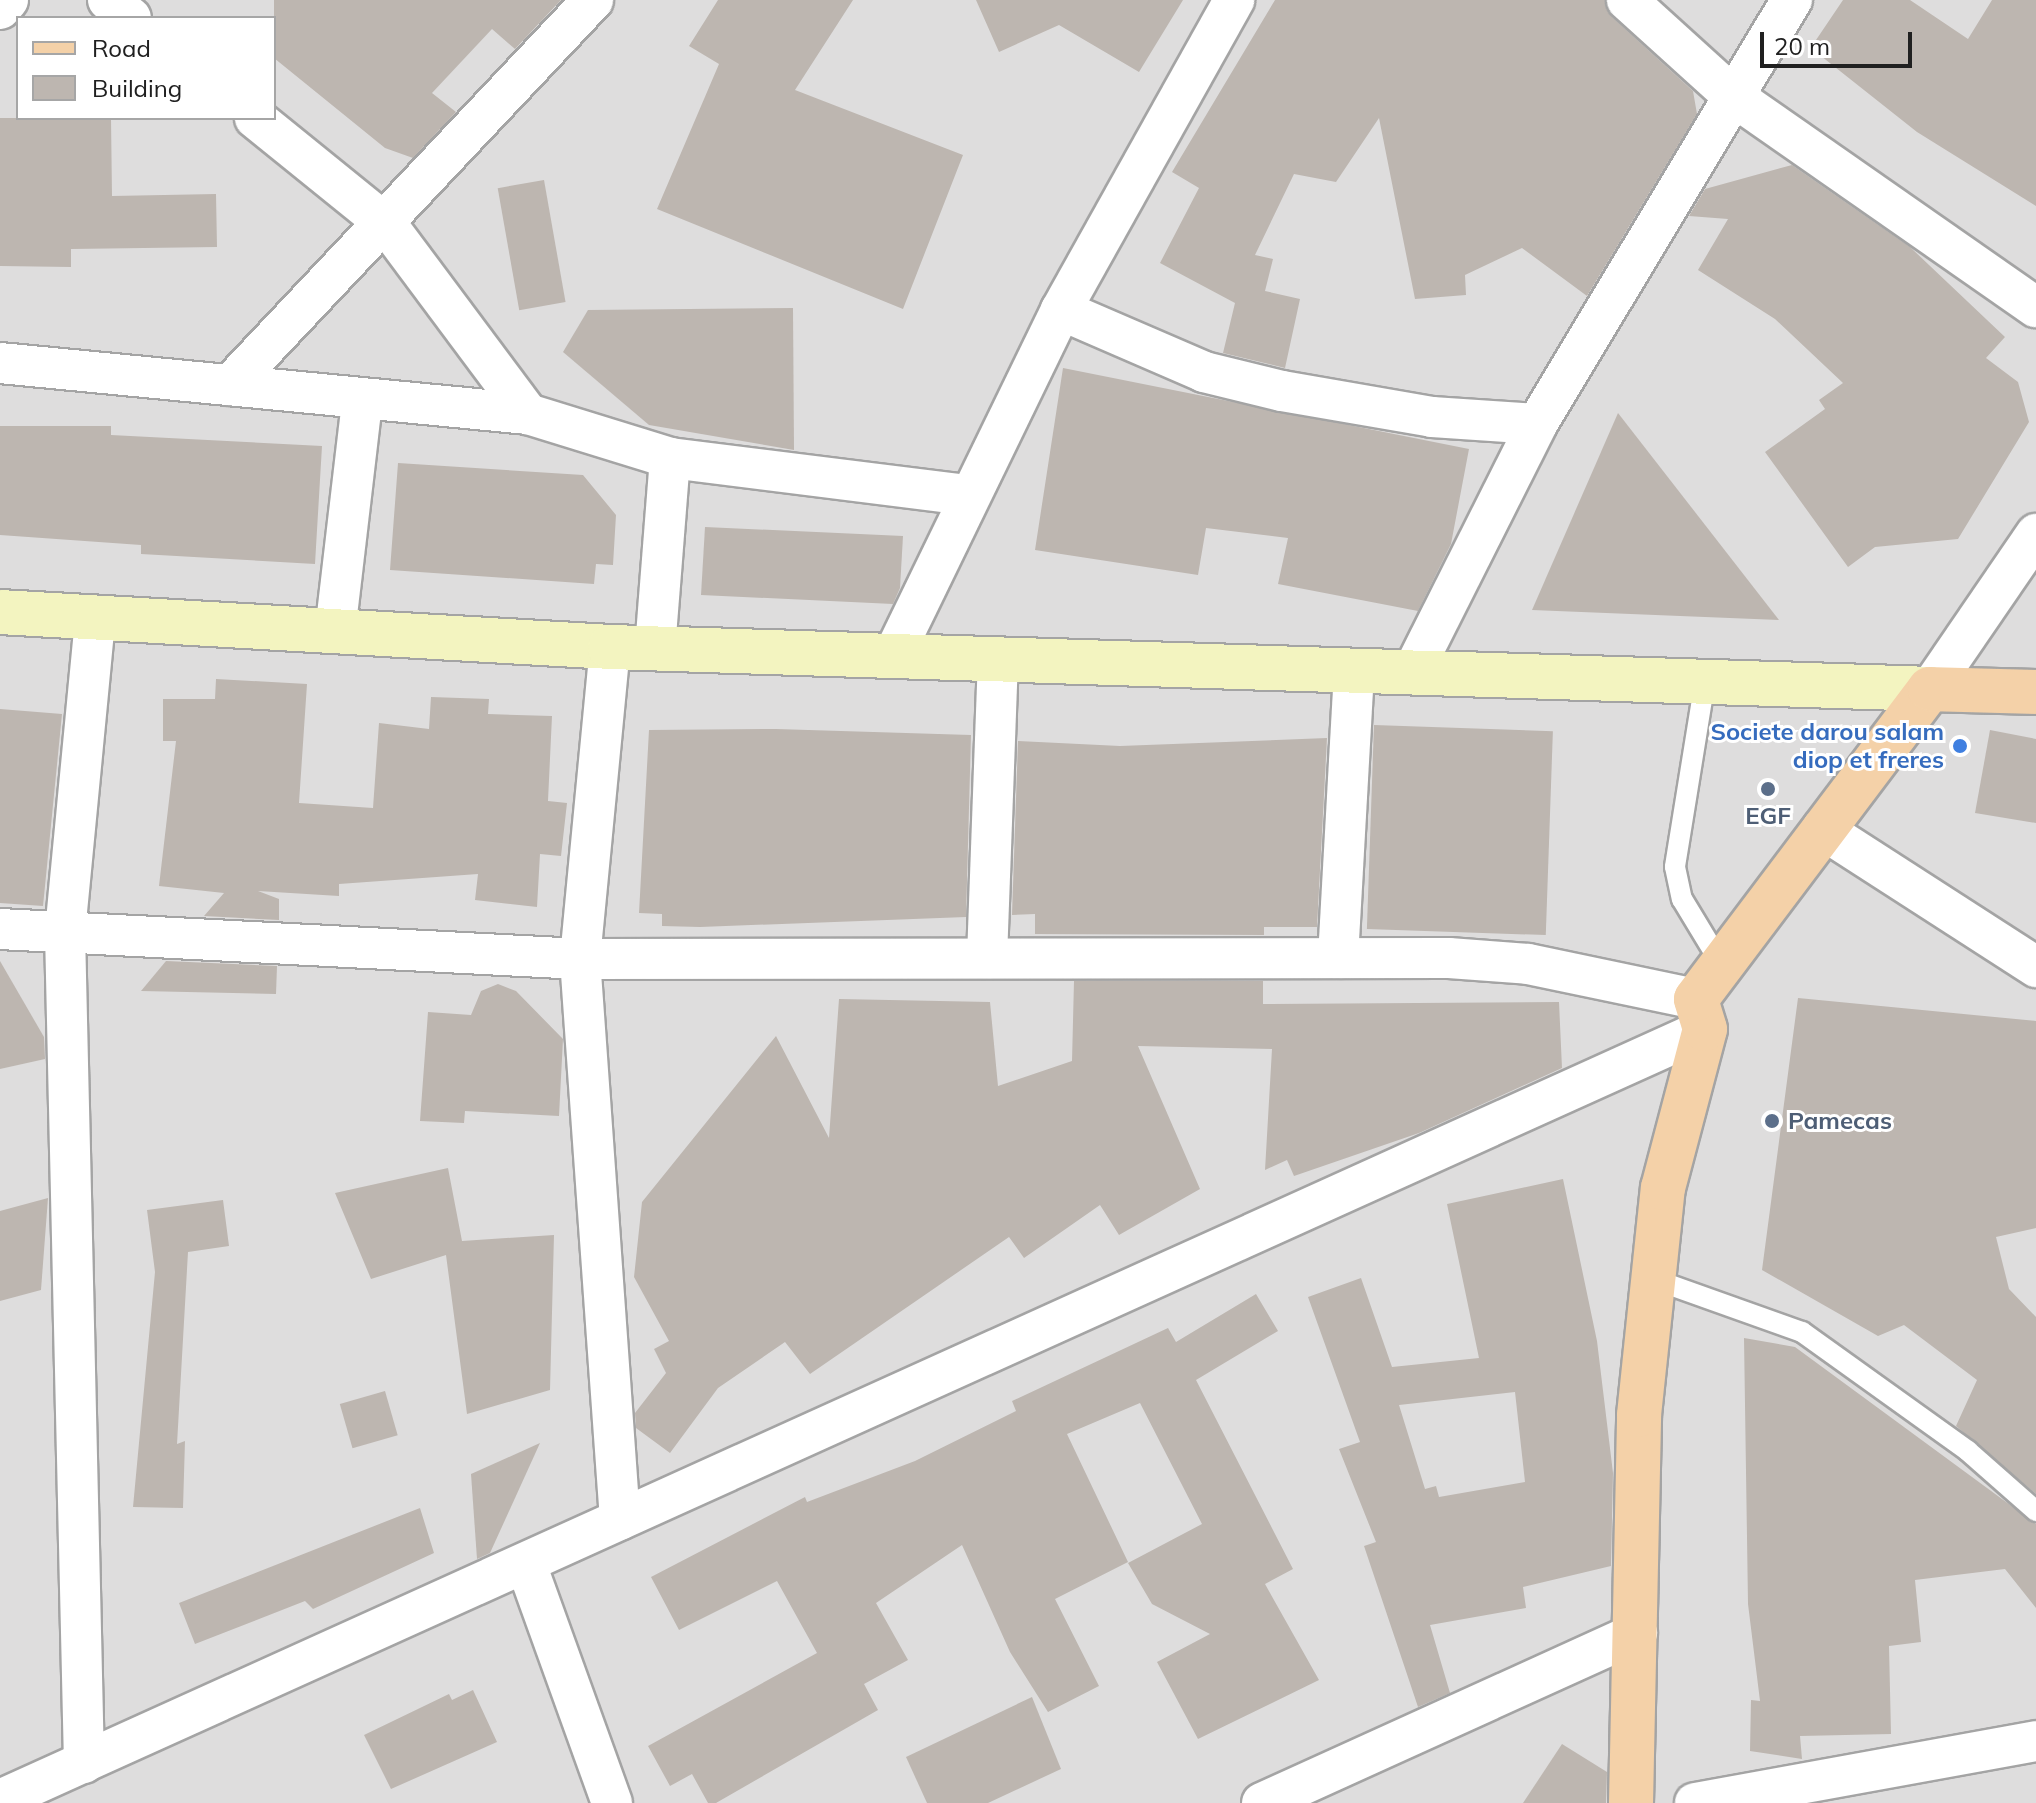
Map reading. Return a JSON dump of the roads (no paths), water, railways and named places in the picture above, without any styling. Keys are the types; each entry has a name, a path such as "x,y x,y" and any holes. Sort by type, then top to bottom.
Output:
{"main road":[{"path":"0,612 610,647 2036,692"},
{"path":"1631,1803 1637,1633 1639,1415 1656,1280 1663,1188 1701,1014 1719,960 1930,689"}],"street":[{"path":"0,9 8,0"},
{"path":"108,0 128,16"},
{"path":"230,385 387,225 593,0"},
{"path":"894,654 968,495 1061,310 1234,0"},
{"path":"1627,0 1733,96 2036,307"},
{"path":"1413,671 1537,424 1792,0"},
{"path":"257,120 387,225 528,414"},
{"path":"1061,310 1191,367 1256,385 1416,415 1537,424"},
{"path":"0,363 362,401 528,414 670,458 968,495"},
{"path":"335,632 362,401"},
{"path":"655,648 670,458"},
{"path":"1930,689 2036,534"},
{"path":"84,1763 65,932 95,618"},
{"path":"610,647 580,959 620,1520"},
{"path":"987,958 998,658"},
{"path":"1338,958 1354,670"},
{"path":"1822,829 2036,967"},
{"path":"0,929 580,959 1338,958 1528,964 1701,1014"},
{"path":"0,1800 526,1564 1701,1014"},
{"path":"526,1564 612,1803"},
{"path":"1262,1803 1637,1633"},
{"path":"1695,1803 2036,1741"}],"lane":[{"path":"1705,681 1675,867 1682,899 1719,960"},
{"path":"1656,1280 1802,1332 1968,1451 2036,1511"}],"place":[{"name":"Societe darou salam diop et freres","path":"1960,746"},
{"name":"EGF","path":"1768,789"},
{"name":"Pamecas","path":"1772,1121"}]}
